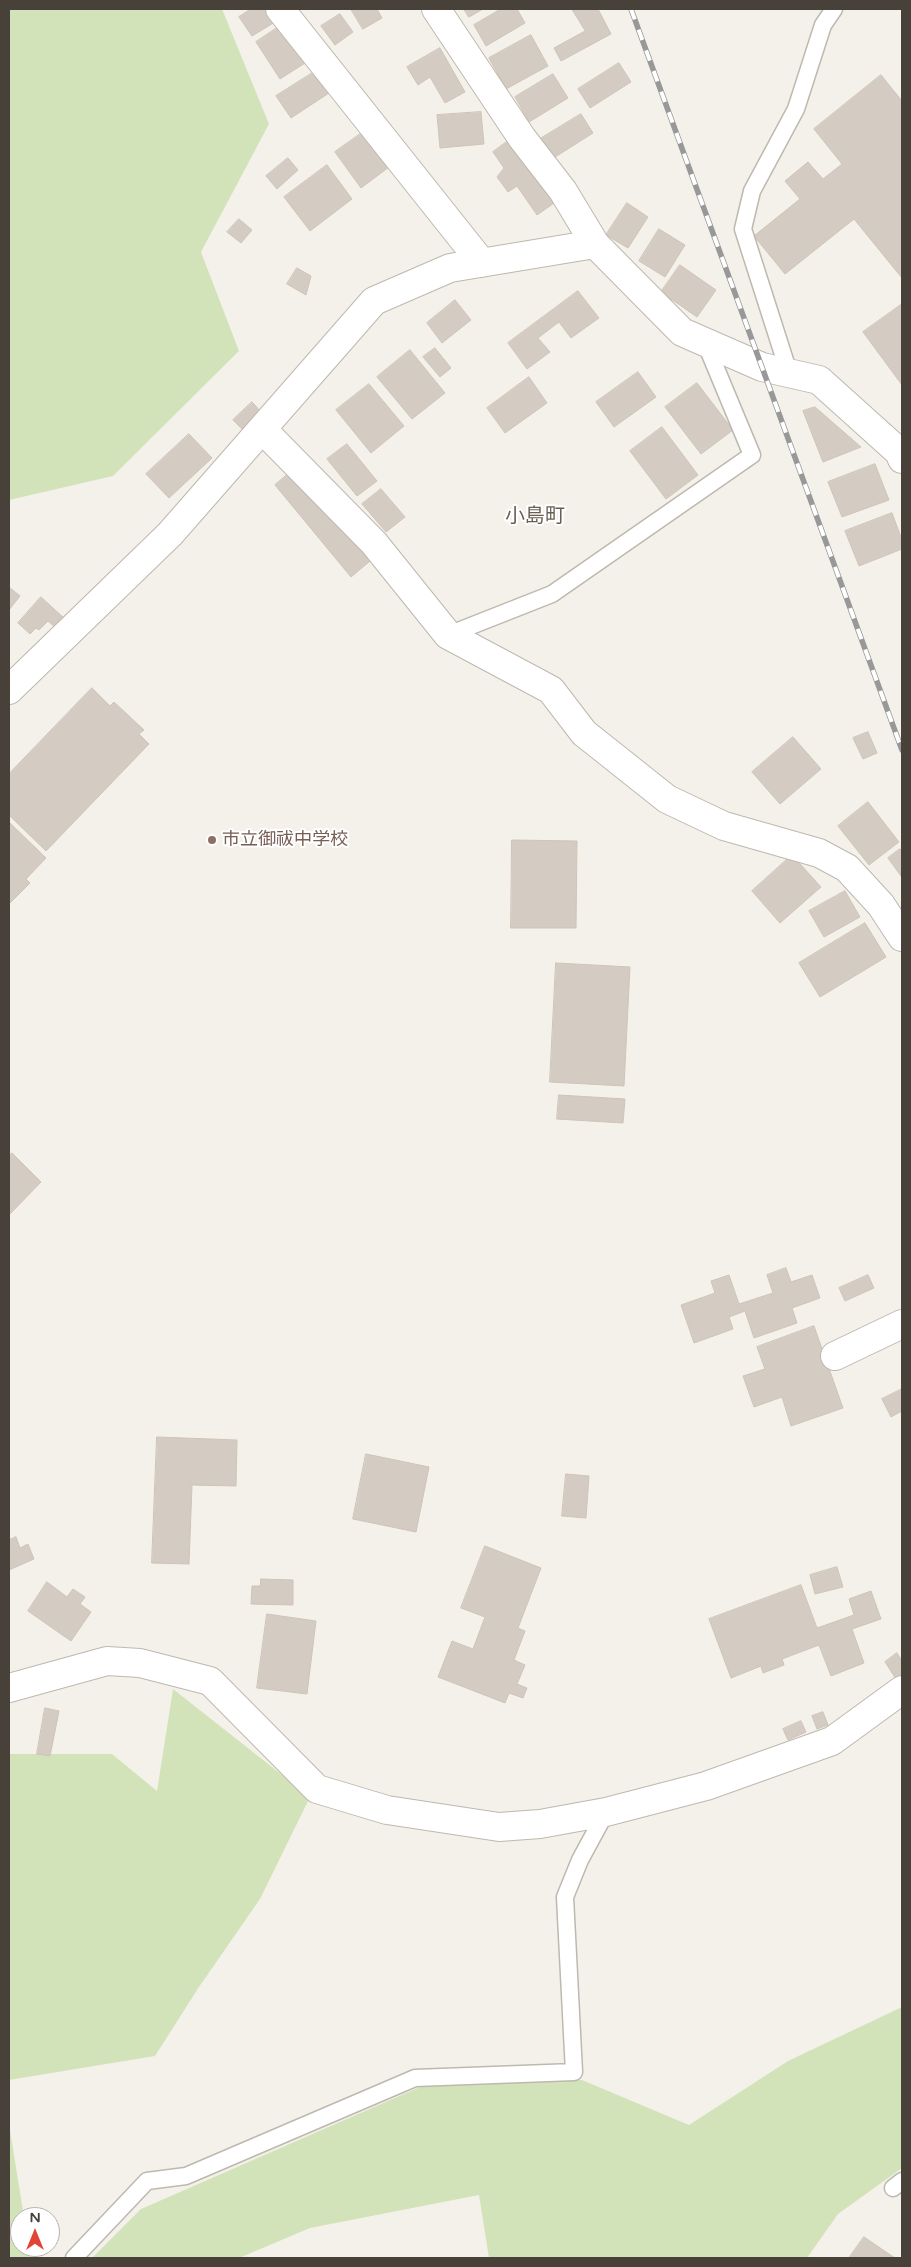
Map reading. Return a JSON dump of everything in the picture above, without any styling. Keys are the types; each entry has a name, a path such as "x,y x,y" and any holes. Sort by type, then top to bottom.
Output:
{"street":[{"path":"280,9 482,263"},
{"path":"436,9 522,138 563,191 595,244 682,332 762,367 819,380 901,453"},
{"path":"9,690 170,534 374,301 450,268 595,244"},
{"path":"262,429 374,543 448,635 551,690 584,733 667,799 724,826 819,853 848,868 881,905 902,937"},
{"path":"835,1356 902,1324"},
{"path":"9,1688 107,1661 140,1663 210,1681 317,1789 387,1810 499,1827 540,1824 606,1812 706,1786 832,1741 902,1690"}],"lane":[{"path":"789,373 743,229 752,191 796,109 823,25 834,9"},
{"path":"448,635 552,594 752,455 705,342"},
{"path":"74,2258 147,2181 186,2176 415,2078 574,2072 565,1897 580,1860 606,1812"}],"green space":[{"path":"9,9 222,9 269,124 201,252 239,351 113,476 9,500"},
{"path":"173,1689 310,1797 260,1899 199,1987 155,2056 9,2080 9,1754 112,1754 157,1791"},
{"path":"902,2007 902,2168 838,2214 807,2258 489,2258 479,2195 310,2228 239,2258 92,2258 141,2209 429,2083 582,2080 689,2125 788,2061"},
{"path":"9,2124 22,2207 10,2207 10,2257 31,2258 9,2258"}],"building":[{"path":"251,9 266,9 275,22 252,36 239,17"},
{"path":"351,9 377,9 382,18 363,29"},
{"path":"464,9 483,9 469,17"},
{"path":"501,9 517,9 525,23 486,46 474,25"},
{"path":"572,9 598,9 611,34 561,61 554,48 585,31"},
{"path":"340,14 353,32 335,45 321,26"},
{"path":"280,26 305,63 280,79 256,42"},
{"path":"531,35 548,66 506,89 489,58"},
{"path":"440,48 465,92 445,103 430,77 418,85 407,67"},
{"path":"619,63 631,82 590,108 578,89"},
{"path":"314,72 329,93 291,118 276,96"},
{"path":"553,74 568,98 529,122 515,97"},
{"path":"881,75 902,101 902,278 854,219 785,274 754,236 800,199 785,181 808,162 823,179 842,164 814,129"},
{"path":"481,112 484,144 440,148 437,115"},
{"path":"581,114 593,133 552,159 540,139"},
{"path":"363,132 389,167 361,188 335,152"},
{"path":"512,138 557,201 537,215 517,186 508,192 497,177 504,168 493,152"},
{"path":"288,158 298,170 277,189 266,176"},
{"path":"327,165 352,199 310,231 284,197"},
{"path":"627,203 648,217 628,248 606,235"},
{"path":"239,219 252,230 241,243 227,232"},
{"path":"659,229 685,245 665,277 639,261"},
{"path":"680,265 716,290 697,317 661,292"},
{"path":"297,268 311,276 306,295 287,284"},
{"path":"578,291 599,318 571,338 559,322 538,338 550,352 527,369 508,343"},
{"path":"455,300 471,320 442,343 427,323"},
{"path":"902,304 902,385 863,332"},
{"path":"435,348 451,368 440,377 423,357"},
{"path":"410,350 445,393 412,419 377,377"},
{"path":"638,372 656,397 614,427 596,402"},
{"path":"529,377 547,403 505,433 487,408"},
{"path":"697,383 733,430 701,454 665,407"},
{"path":"369,384 404,426 371,453 336,410"},
{"path":"252,402 263,414 245,432 233,420"},
{"path":"815,407 861,447 823,462 803,411"},
{"path":"662,427 698,475 666,499 630,451"},
{"path":"189,434 212,458 169,498 146,474"},
{"path":"347,444 377,481 357,496 327,459"},
{"path":"875,464 889,500 842,517 828,482"},
{"path":"299,465 376,556 351,577 275,485"},
{"path":"381,489 405,517 386,532 362,504"},
{"path":"892,513 902,540 902,549 859,566 845,531"},
{"path":"9,587 20,596 9,610"},
{"path":"41,597 65,619 56,628 48,621 39,630 36,628 30,634 18,623"},
{"path":"92,688 110,706 114,702 144,730 139,734 149,744 46,851 9,815 9,774"},
{"path":"868,732 877,753 863,759 853,738"},
{"path":"793,737 821,769 780,804 752,772"},
{"path":"868,802 899,842 869,865 838,826"},
{"path":"9,822 46,858 26,879 30,883 9,904"},
{"path":"512,840 577,841 576,928 511,928"},
{"path":"900,849 902,851 901,876 888,858"},
{"path":"792,855 821,887 780,923 752,891"},
{"path":"845,891 860,917 824,937 809,911"},
{"path":"865,923 886,957 820,997 799,963"},
{"path":"556,963 630,967 624,1086 550,1082"},
{"path":"559,1095 625,1099 623,1123 557,1119"},
{"path":"12,1153 41,1182 9,1215 9,1157"},
{"path":"786,1268 791,1282 812,1275 820,1298 792,1308 797,1323 754,1338 745,1311 729,1317 733,1329 694,1343 681,1305 715,1293 711,1281 729,1275 739,1304 773,1293 767,1275"},
{"path":"868,1275 874,1288 845,1301 839,1288"},
{"path":"814,1326 843,1408 791,1426 782,1397 754,1407 743,1376 765,1369 757,1347"},
{"path":"902,1389 902,1411 891,1417 882,1399"},
{"path":"157,1437 237,1440 236,1486 192,1485 189,1564 152,1563"},
{"path":"366,1454 429,1467 416,1532 353,1519"},
{"path":"566,1474 589,1476 586,1518 562,1516"},
{"path":"16,1537 20,1548 28,1544 34,1559 9,1570 9,1540"},
{"path":"485,1546 541,1568 518,1628 525,1631 514,1660 525,1665 517,1684 527,1688 523,1698 509,1693 505,1703 438,1677 452,1641 473,1649 485,1617 461,1608"},
{"path":"837,1567 843,1587 815,1594 810,1575"},
{"path":"261,1579 293,1580 293,1605 251,1604 252,1586 260,1586"},
{"path":"47,1582 67,1597 73,1589 85,1597 80,1604 91,1612 71,1641 28,1611"},
{"path":"801,1585 817,1628 854,1615 849,1599 871,1591 881,1619 852,1629 864,1663 831,1676 819,1645 782,1659 784,1665 763,1673 761,1666 731,1678 709,1619"},
{"path":"267,1614 316,1621 307,1694 257,1688"},
{"path":"897,1653 902,1661 902,1674 896,1679 885,1662"},
{"path":"45,1708 59,1711 50,1756 37,1754"},
{"path":"823,1712 828,1725 817,1729 812,1716"},
{"path":"801,1721 806,1732 788,1740 783,1729"},
{"path":"864,2237 895,2258 849,2258"}],"railway":[{"path":"631,9 902,750"}],"place":[{"name":"市立御祓中学校","path":"212,840"}],"district":[{"name":"小島町","path":"535,517"}]}
